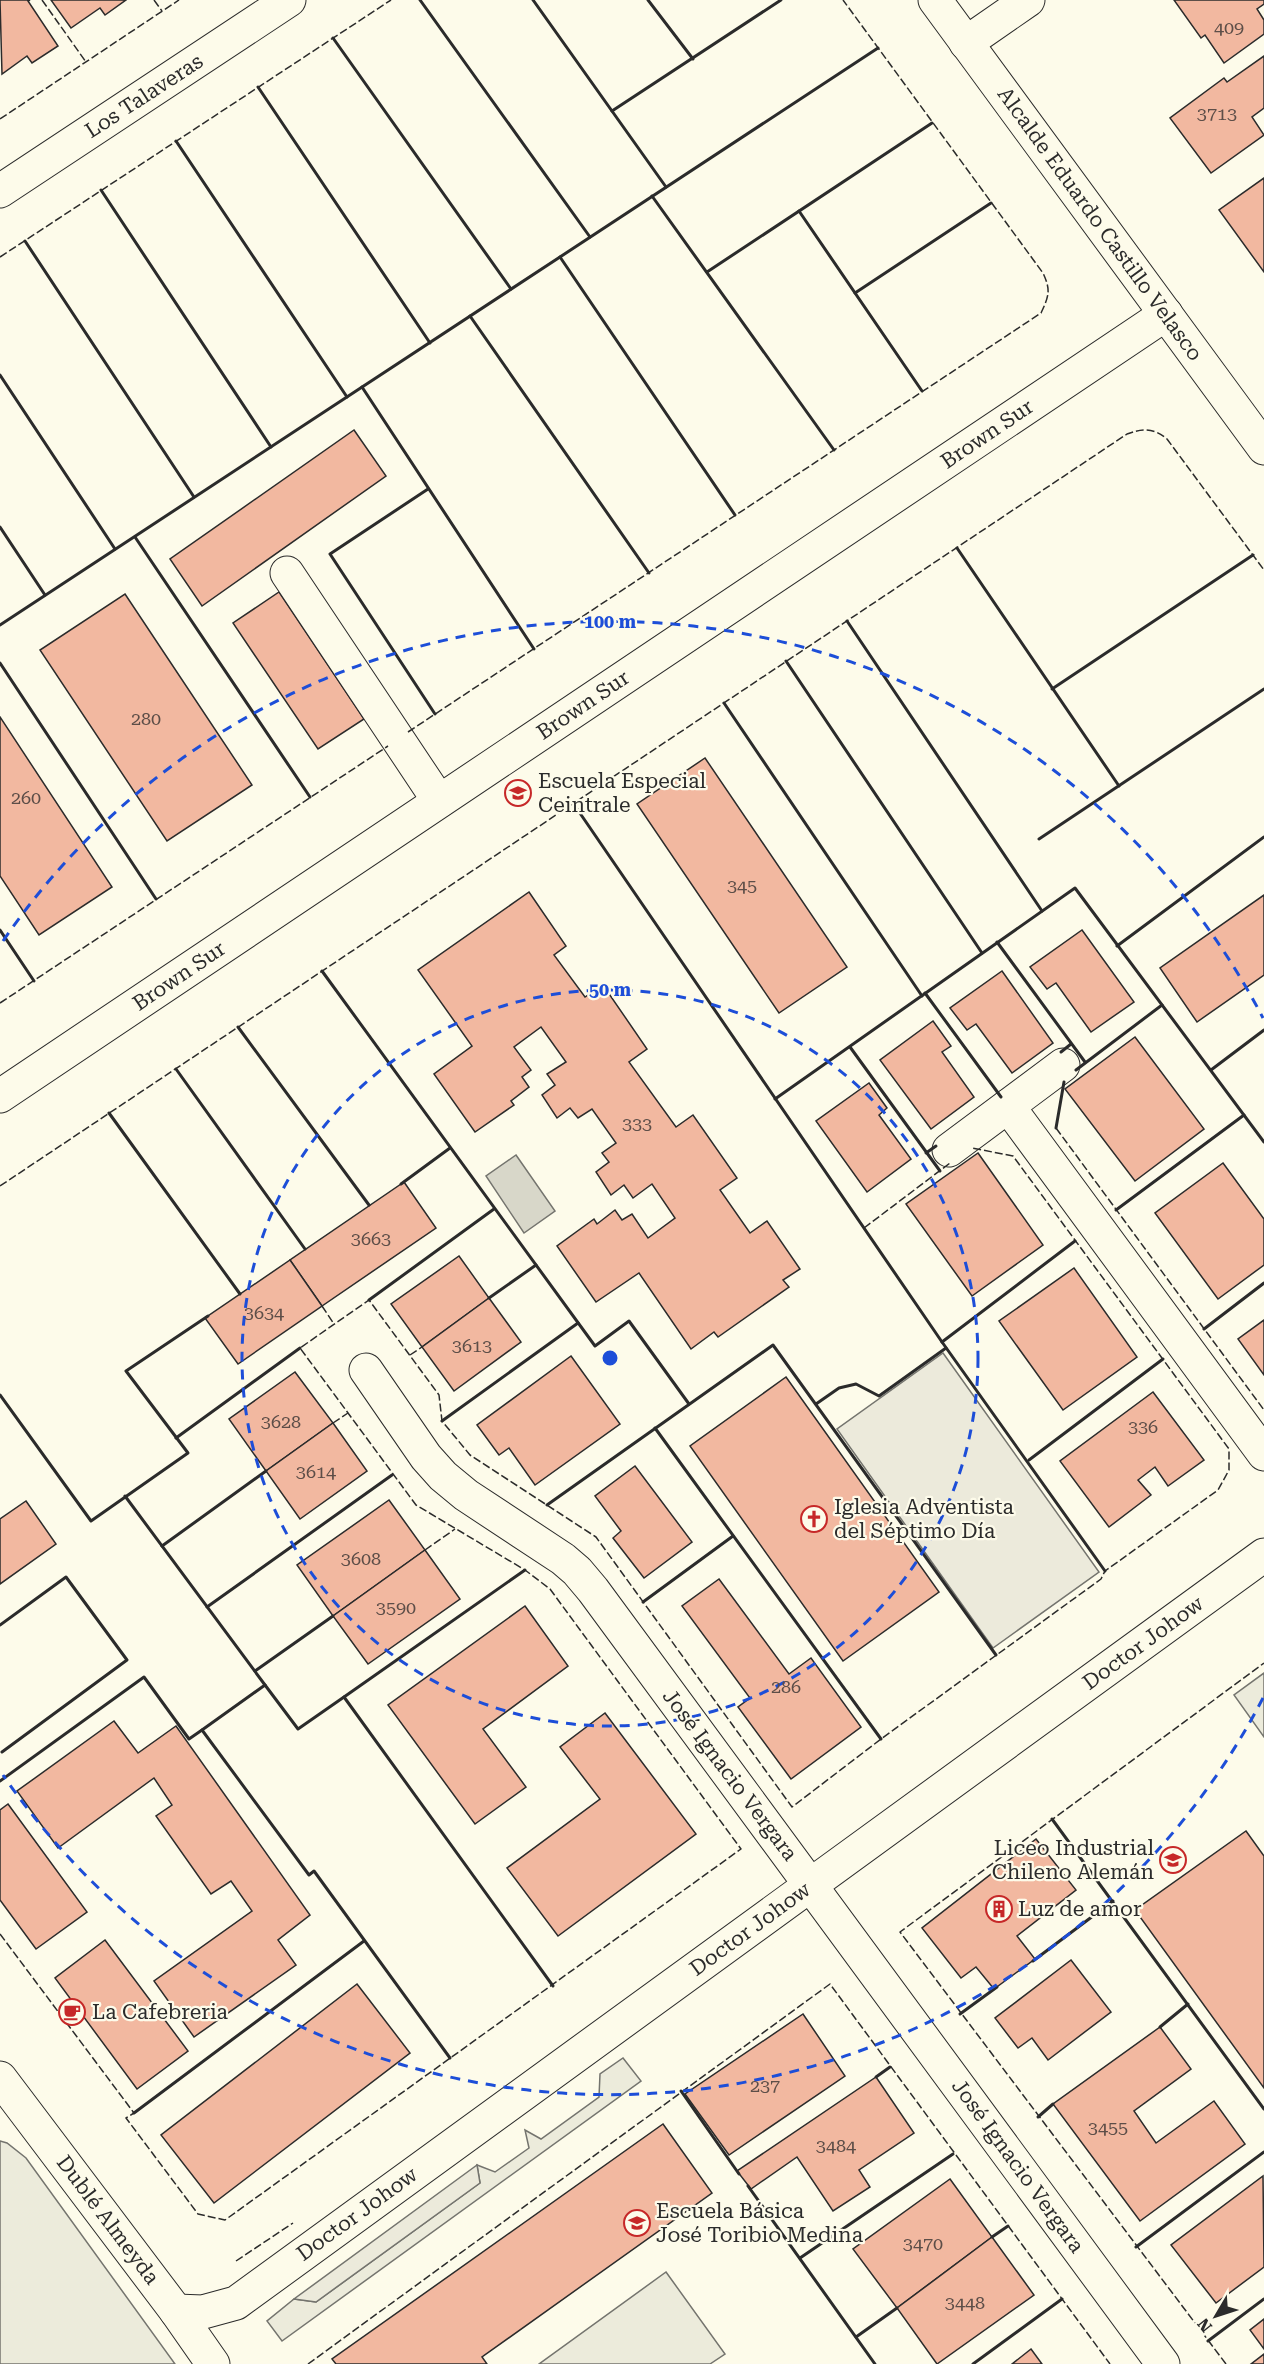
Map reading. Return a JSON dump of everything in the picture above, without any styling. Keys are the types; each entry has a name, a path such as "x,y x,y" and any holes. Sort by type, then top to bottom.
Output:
{"street":[{"name":"Los Talaveras","path":"0,191 289,0"},
{"name":"Alcalde Eduardo Castillo Velasco","path":"935,0 1264,448"},
{"path":"966,43 1028,0"},
{"name":"Brown Sur","path":"0,1096 1166,314"},
{"path":"287,573 439,801"},
{"path":"949,1150 1063,1065"},
{"path":"1008,1106 1264,1454"},
{"name":"José Ignacio Vergara","path":"366,1370 426,1457 443,1476 466,1495 563,1559 577,1571 811,1884 1163,2364"},
{"name":"Doctor Johow","path":"176,2311 203,2312 236,2303 1264,1555"},
{"name":"Dublé Almeyda","path":"2,2086 176,2311 213,2364"},
{"name":"Doctor Johow","path":"213,2364 220,2334 236,2303"}],"shaded area":[{"path":"516,1155 555,1211 524,1233 486,1176"},
{"path":"943,1353 1099,1572 993,1648 837,1429"},
{"path":"1264,1673 1264,1737 1234,1695"},
{"path":"623,2058 641,2081 282,2341 267,2321 294,2299 316,2302 480,2183 477,2165 495,2172 529,2148 525,2130 541,2139 599,2097 600,2074"},
{"path":"0,2141 7,2143 26,2158 175,2364 0,2364"},
{"path":"477,2165 480,2183 316,2302 294,2299"},
{"path":"666,2272 725,2354 710,2364 539,2364"}],"building":[{"path":"0,0 30,0 28,1 58,46 32,63 27,56 2,74"},
{"path":"51,0 126,0 105,15 100,8 71,28"},
{"path":"1174,0 1264,0 1264,4 1257,9 1264,20 1264,34 1224,63 1205,35 1201,38"},
{"path":"1264,56 1264,108 1252,117 1264,135 1211,173 1170,118 1224,78 1227,82"},
{"path":"1264,178 1264,272 1219,210"},
{"path":"354,430 386,476 202,606 170,559"},
{"path":"279,592 364,719 318,749 233,623"},
{"path":"125,594 252,785 167,841 40,650"},
{"path":"0,717 112,887 39,935 0,876"},
{"path":"705,758 847,967 779,1013 637,804"},
{"path":"529,892 566,946 554,955 585,997 603,985 647,1049 629,1062 676,1127 693,1115 737,1178 720,1190 750,1233 767,1221 800,1269 783,1280 789,1287 718,1337 714,1332 691,1349 639,1273 596,1302 557,1246 594,1219 597,1224 615,1210 622,1220 632,1214 648,1238 675,1218 652,1184 633,1198 624,1185 611,1195 596,1172 609,1162 602,1153 616,1143 592,1109 578,1118 570,1108 557,1118 542,1095 555,1085 547,1074 566,1062 541,1027 514,1047 531,1070 522,1077 529,1087 511,1101 514,1105 475,1132 434,1074 472,1046 418,970"},
{"path":"1264,895 1264,975 1197,1022 1160,968"},
{"path":"1082,930 1134,1002 1091,1032 1056,983 1047,989 1030,967"},
{"path":"1002,971 1053,1043 1012,1073 976,1024 967,1030 950,1008"},
{"path":"933,1021 951,1046 942,1052 974,1097 931,1129 880,1060"},
{"path":"1135,1037 1204,1129 1135,1181 1065,1089"},
{"path":"869,1083 887,1108 879,1115 911,1159 867,1192 816,1121"},
{"path":"978,1153 1043,1245 972,1296 906,1204"},
{"path":"1223,1163 1264,1219 1264,1265 1218,1299 1155,1213"},
{"path":"404,1182 436,1228 322,1306 290,1260"},
{"path":"459,1256 489,1298 422,1347 391,1304"},
{"path":"290,1260 322,1306 238,1364 205,1318"},
{"path":"1074,1268 1137,1357 1063,1410 999,1321"},
{"path":"489,1298 521,1342 454,1391 422,1347"},
{"path":"1264,1320 1264,1375 1238,1339"},
{"path":"571,1356 620,1424 535,1485 509,1448 499,1455 477,1425"},
{"path":"295,1372 333,1423 266,1471 229,1419"},
{"name":"Iglesia Adventista del Séptimo Día","path":"786,1377 939,1592 843,1661 690,1446"},
{"path":"1153,1392 1204,1460 1168,1486 1155,1467 1138,1480 1151,1495 1109,1527 1060,1461"},
{"path":"333,1423 367,1471 300,1519 266,1471"},
{"path":"635,1466 692,1542 644,1578 613,1538 621,1531 595,1496"},
{"path":"389,1500 425,1550 333,1616 297,1565"},
{"path":"26,1501 56,1544 0,1584 0,1519"},
{"path":"425,1550 460,1599 368,1664 333,1616"},
{"path":"719,1579 789,1674 811,1658 861,1727 791,1779 738,1707 750,1698 682,1606"},
{"path":"525,1606 568,1666 483,1729 526,1787 475,1824 388,1705"},
{"path":"605,1713 696,1834 558,1936 507,1868 600,1799 560,1747"},
{"path":"114,1721 138,1753 176,1726 310,1915 278,1940 296,1965 194,2037 154,1981 252,1911 231,1881 211,1894 156,1816 172,1805 154,1778 58,1848 17,1791"},
{"path":"8,1804 87,1912 36,1949 0,1900 0,1810"},
{"path":"1246,1831 1264,1856 1264,2088 1135,1910"},
{"name":"Luz de amor","path":"1036,1839 1076,1890 1017,1936 1035,1959 994,1989 976,1967 961,1978 922,1928"},
{"path":"105,1940 188,2051 137,2089 55,1978"},
{"path":"1071,1960 1111,2012 1048,2060 1032,2038 1018,2048 995,2018"},
{"path":"357,1984 410,2053 214,2203 161,2135"},
{"path":"803,2014 845,2076 729,2155 685,2094"},
{"path":"1160,2027 1191,2069 1134,2111 1156,2143 1214,2101 1245,2144 1140,2221 1053,2104"},
{"path":"876,2077 914,2133 859,2170 870,2187 833,2211 797,2157 751,2189 737,2171"},
{"path":"663,2124 712,2193 482,2357 487,2364 336,2364 332,2359"},
{"path":"1263,2176 1264,2267 1216,2303 1171,2245"},
{"path":"950,2179 992,2237 897,2308 853,2249"},
{"path":"992,2237 1034,2295 937,2364 897,2308"},
{"path":"1264,2319 1264,2349 1250,2330"},
{"path":"1031,2349 1042,2364 1012,2364"},
{"path":"1264,2354 1264,2364 1251,2364"}],"fence":[{"path":"42,0 86,62"},
{"path":"154,0 162,11"},
{"path":"0,119 179,0"},
{"path":"0,257 391,0"},
{"path":"408,732 1041,313 1048,293 1043,273 843,0"},
{"path":"0,1186 1127,434 1148,430 1167,439 1264,570"},
{"path":"0,1003 388,746"},
{"path":"1056,1128 1264,1410"},
{"path":"0,1934 134,2113 126,2118 198,2214 225,2220 741,1849 550,1589 525,1570 416,1505 300,1348 369,1300 439,1395 442,1421 470,1455 596,1537 792,1807 881,1739 1101,1579 1105,1571 1218,1490 1229,1470 1229,1449 1013,1156 972,1148"},
{"path":"864,1228 950,1163"},
{"path":"322,1306 334,1324"},
{"path":"410,1355 422,1347"},
{"path":"333,1423 348,1413"},
{"path":"425,1550 455,1529"},
{"path":"1226,2364 900,1932 1264,1663"},
{"path":"308,2364 830,1984 1110,2364"},
{"path":"236,2261 293,2223"}],"wall":[{"path":"420,0 590,237"},
{"path":"533,0 666,187"},
{"path":"648,0 693,59"},
{"path":"612,111 781,0"},
{"path":"333,38 511,289"},
{"path":"0,625 878,48"},
{"path":"258,87 430,343"},
{"path":"707,272 932,123"},
{"path":"176,141 347,397"},
{"path":"101,190 271,447"},
{"path":"652,196 834,450"},
{"path":"855,293 991,203"},
{"path":"799,211 922,391"},
{"path":"25,241 194,497"},
{"path":"560,257 735,515"},
{"path":"470,316 649,573"},
{"path":"0,375 115,549"},
{"path":"362,387 534,649"},
{"path":"428,489 330,554 435,714"},
{"path":"0,527 45,595"},
{"path":"135,537 310,797"},
{"path":"957,548 1119,786"},
{"path":"1052,689 1253,555"},
{"path":"847,621 1042,911"},
{"path":"786,661 982,953"},
{"path":"0,663 156,899"},
{"path":"1039,839 1264,689"},
{"path":"724,703 922,996"},
{"path":"573,803 942,1342 1105,1571"},
{"path":"1117,946 1264,837"},
{"path":"775,1099 1075,888 1264,1142"},
{"path":"0,930 34,981"},
{"path":"997,942 1085,1062"},
{"path":"322,971 595,1346 629,1321 689,1404"},
{"path":"925,993 1001,1097"},
{"path":"1076,1070 1162,1005"},
{"path":"238,1027 369,1205"},
{"path":"1211,1070 1264,1030"},
{"path":"1061,1052 1071,1044"},
{"path":"850,1047 940,1171"},
{"path":"176,1069 305,1249"},
{"path":"1056,1128 1064,1082"},
{"path":"109,1113 240,1294"},
{"path":"1116,1210 1244,1115"},
{"path":"926,1153 936,1146"},
{"path":"401,1184 450,1148"},
{"path":"369,1300 494,1209"},
{"path":"942,1342 1075,1241"},
{"path":"489,1298 536,1265"},
{"path":"1204,1329 1264,1283"},
{"path":"0,1395 91,1521 188,1453 126,1371 208,1316"},
{"path":"442,1421 578,1323"},
{"path":"547,1505 773,1345 996,1655"},
{"path":"176,1438 300,1348"},
{"path":"816,1404 839,1388 856,1384 879,1396 946,1348"},
{"path":"1029,1460 1163,1359"},
{"path":"655,1428 881,1739"},
{"path":"162,1546 266,1471"},
{"path":"207,1607 392,1475"},
{"path":"125,1496 265,1685"},
{"path":"643,1602 733,1536"},
{"path":"525,1570 344,1697 553,1986"},
{"path":"0,1625 66,1577 127,1660 2,1752"},
{"path":"255,1671 333,1616"},
{"path":"0,1781 144,1677 189,1739 202,1730"},
{"path":"344,1697 298,1729 265,1685 202,1730 309,1875 314,1871 450,2058"},
{"path":"1052,1819 1264,2109"},
{"path":"1033,1961 1113,1901"},
{"path":"134,2113 364,1941"},
{"path":"960,2014 997,1987"},
{"path":"1160,2027 1188,2004"},
{"path":"876,2077 890,2067"},
{"path":"681,2091 739,2174"},
{"path":"1038,2117 1053,2104"},
{"path":"1136,2247 1264,2152"},
{"path":"800,2258 953,2154"},
{"path":"748,2186 875,2364"},
{"path":"992,2237 1008,2226"},
{"path":"973,2364 1062,2299"},
{"path":"1208,2341 1264,2299"},
{"path":"856,2337 897,2308"}],"place":[{"name":"Escuela Especial Ceintrale","path":"518,793"},
{"name":"Iglesia Adventista del Séptimo Día","path":"814,1519"},
{"name":"Liceo Industrial Chileno Alemán","path":"1173,1860"},
{"name":"Luz de amor","path":"999,1909"},
{"name":"La Cafebreria","path":"72,2012"},
{"name":"Escuela Básica José Toribio Medina","path":"637,2223"}]}
